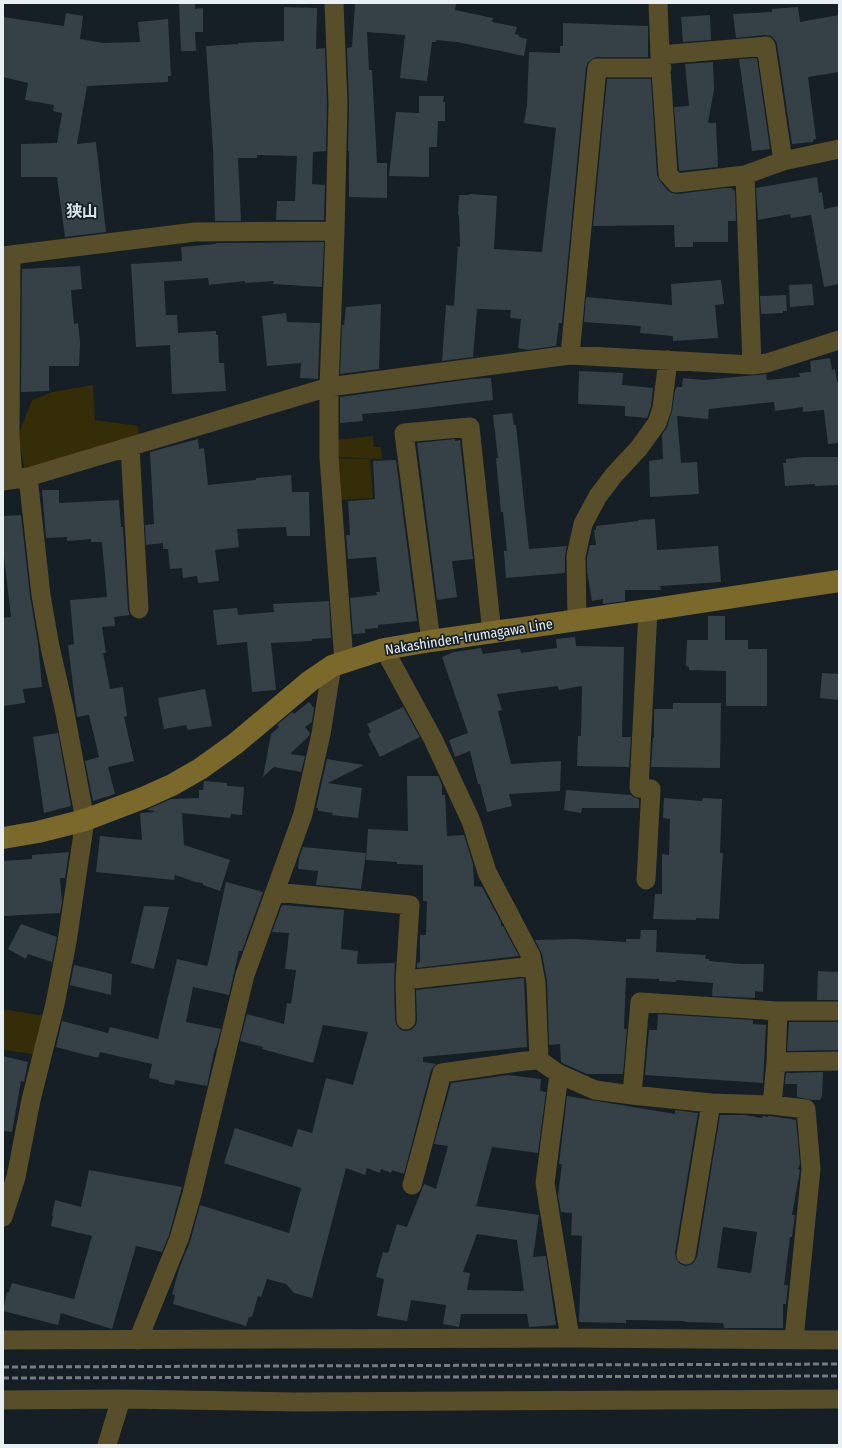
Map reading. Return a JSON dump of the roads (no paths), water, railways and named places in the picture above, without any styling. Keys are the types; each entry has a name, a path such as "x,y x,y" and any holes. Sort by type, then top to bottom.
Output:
{"main road":[{"name":"Nakashinden-Irumagawa Line","path":"3,838 38,832 85,820 143,798 172,785 235,744 310,681 338,664 384,650 432,641 648,610 839,580"}],"street":[{"path":"138,1340 178,1239 194,1186 245,975 303,814 338,664 329,457 329,386 338,104 334,3"},
{"path":"658,3 668,174 676,183 745,175 783,161 839,149"},
{"path":"570,355 597,68 661,62 766,46 783,161"},
{"path":"745,175 752,365"},
{"path":"3,1217 16,1177 31,1100 55,1004 67,942 85,820 41,595 15,479 10,436 7,255 195,232 335,231"},
{"path":"15,479 130,447 329,386 570,355 752,365 767,363 839,340"},
{"path":"577,620 576,556 583,524 598,496 614,474 639,448 657,422 662,408 668,360"},
{"path":"432,641 404,432 470,427 492,633"},
{"path":"130,447 140,609"},
{"path":"646,880 652,789 639,788 648,610"},
{"path":"384,650 433,739 471,821 487,872 531,956 536,983 539,1060"},
{"path":"275,892 410,905 405,980 406,1020"},
{"path":"405,980 533,966"},
{"path":"632,1095 640,1002 778,1012 839,1011"},
{"path":"772,1104 776,1062 778,1012"},
{"path":"412,1185 442,1073 539,1060 559,1074 595,1090 711,1103 772,1104 806,1109 810,1170 794,1339"},
{"path":"776,1062 839,1061"},
{"path":"559,1074 545,1183 570,1338"},
{"path":"686,1255 711,1103"},
{"path":"3,1340 570,1338 839,1340"},
{"path":"3,1400 121,1399 296,1402 839,1399"},
{"path":"107,1445 121,1399"}],"railway":[{"path":"3,1367 839,1364"},
{"path":"3,1378 839,1376"}],"district":[{"name":"狭山","path":"82,211"}]}
